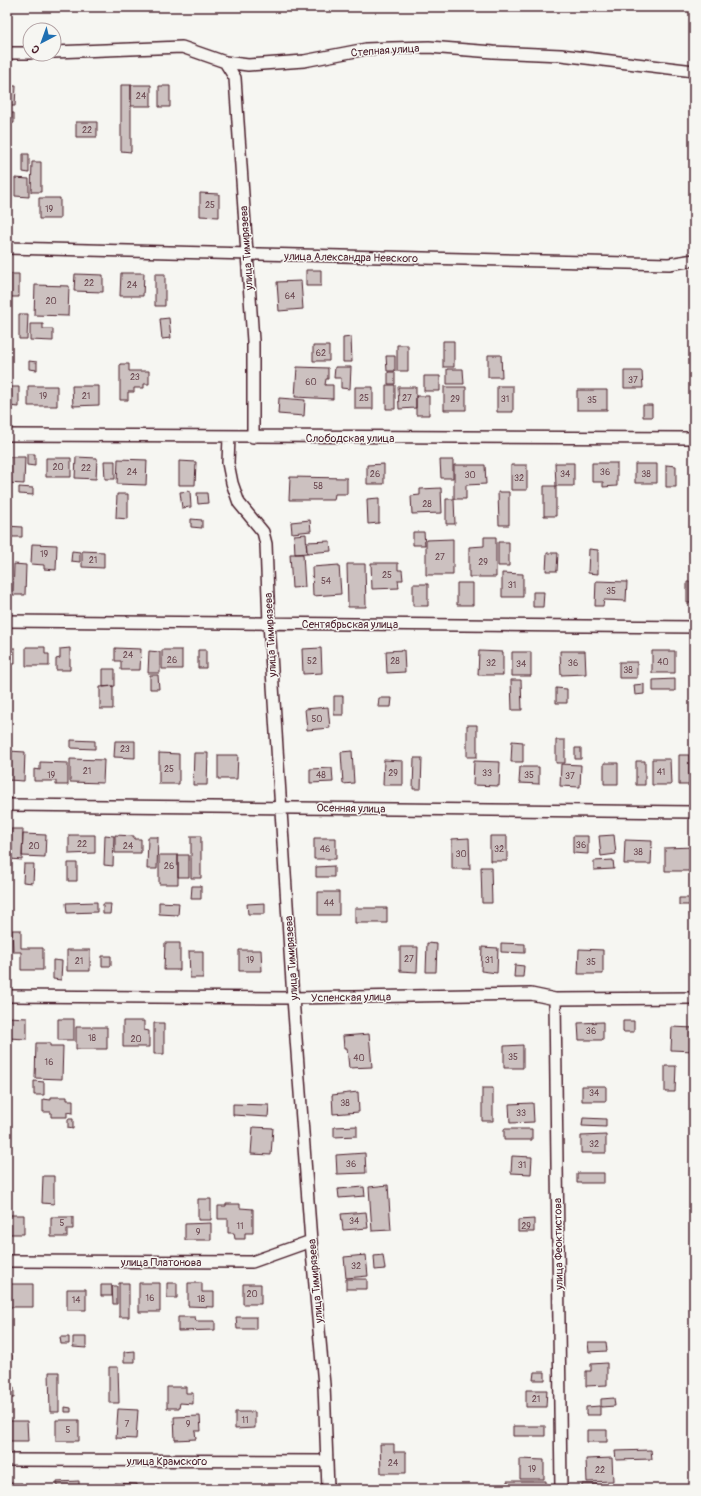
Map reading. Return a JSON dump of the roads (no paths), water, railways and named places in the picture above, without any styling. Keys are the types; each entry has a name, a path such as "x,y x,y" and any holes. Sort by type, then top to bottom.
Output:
{"street":[{"name":"Степная улица","path":"62,52 182,47 225,62 248,65 304,61 366,49 429,48 561,55 694,71"},
{"path":"7,53 22,53"},
{"name":"улица Тимирязева","path":"225,62 235,78 252,340 253,437"},
{"name":"улица Александра Невского","path":"7,248 669,264 694,260"},
{"name":"Слободская улица","path":"7,436 694,438"},
{"name":"улица Тимирязева","path":"229,437 228,463 232,483 239,503 263,532 266,544 269,623 294,998 311,1241 324,1385 328,1489"},
{"name":"Сентябрьская улица","path":"7,621 694,627"},
{"name":"Осенняя улица","path":"7,805 694,812"},
{"name":"Успенская улица","path":"7,996 294,998 531,994 555,999 694,998"},
{"name":"улица Феоктистова","path":"555,999 561,1489"},
{"name":"улица Платонова","path":"7,1262 252,1262 311,1241"},
{"name":"улица Крамского","path":"7,1460 327,1461"}]}
